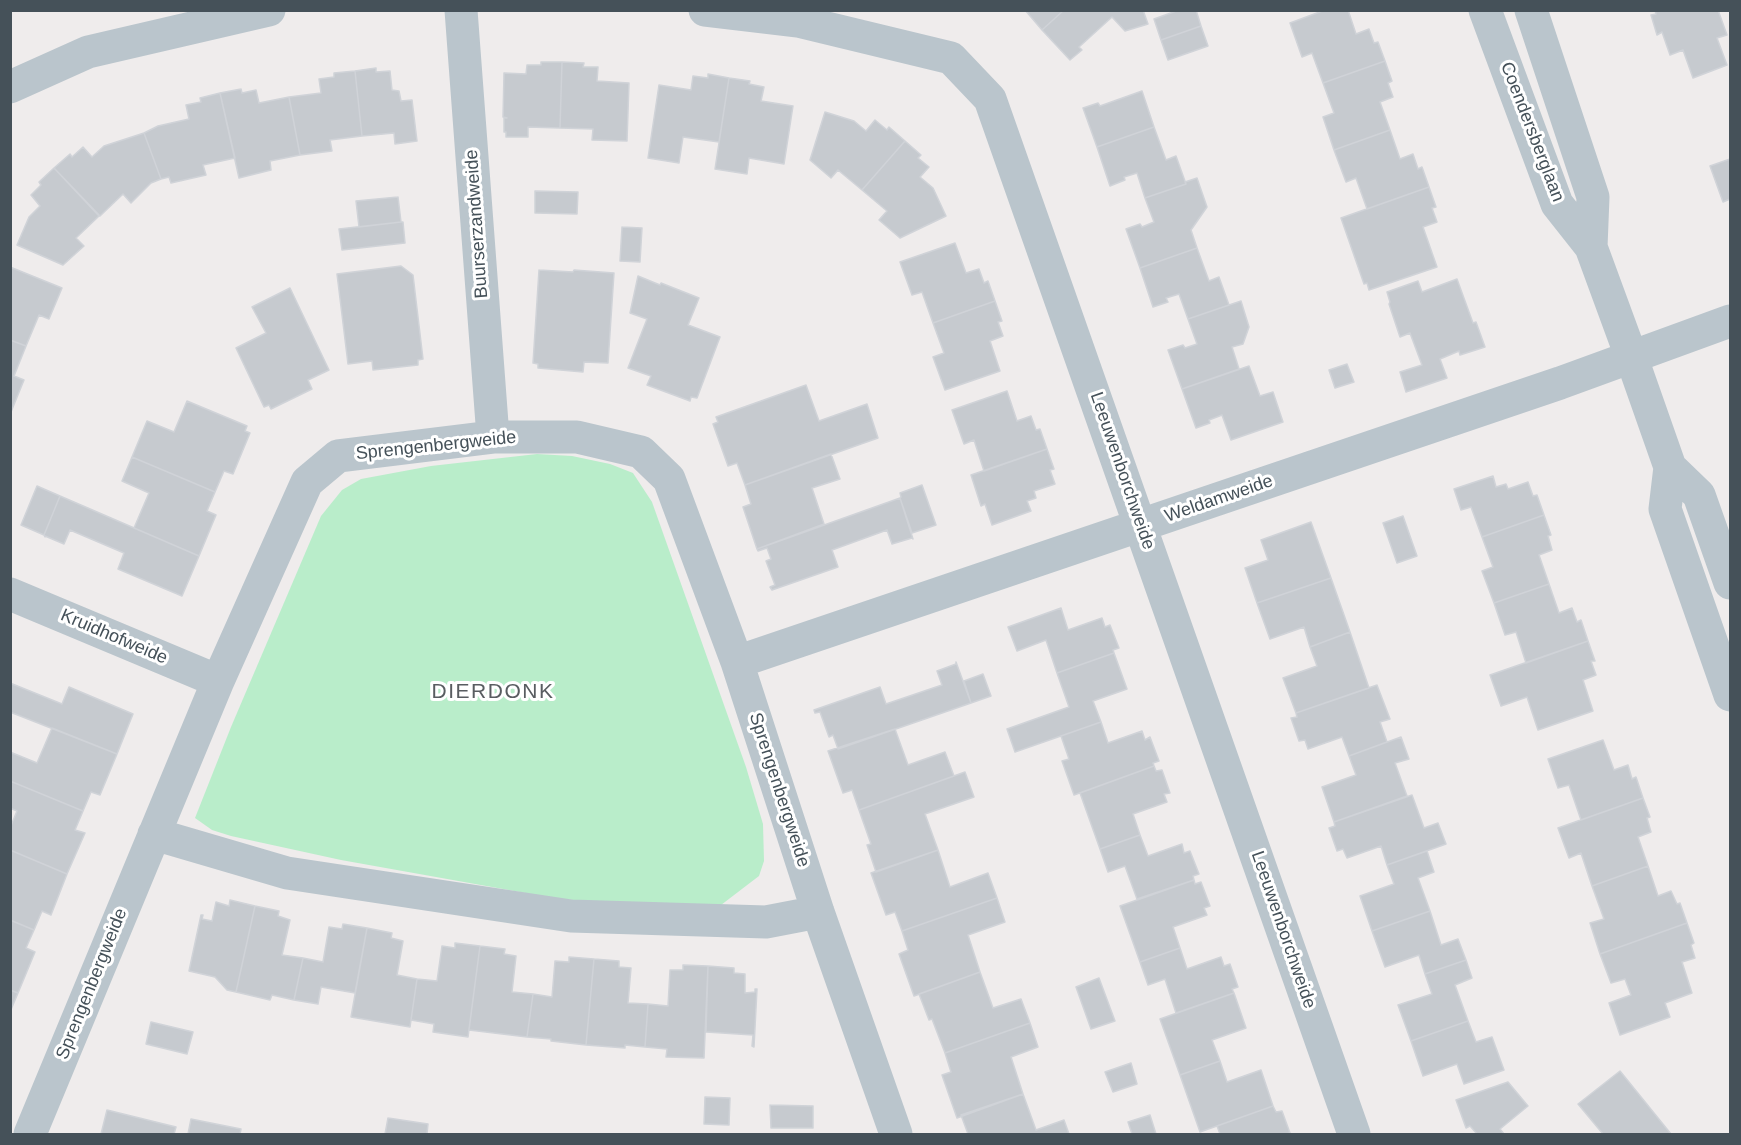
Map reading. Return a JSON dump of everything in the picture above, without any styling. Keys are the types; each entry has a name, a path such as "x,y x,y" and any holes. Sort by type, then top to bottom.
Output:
{"street":[{"path":"10,87 88,52 269,10"},
{"name":"Buurserzandweide","path":"461,10 493,437"},
{"name":"Leeuwenborchweide","path":"705,10 798,21 951,58 990,99 1354,1134"},
{"name":"Coendersberglaan","path":"1485,10 1557,204 1591,247 1631,356 1670,467 1665,509 1731,695"},
{"name":"Coendersberglaan","path":"1531,10 1593,197 1591,247"},
{"name":"Weldamweide","path":"737,662 1560,383 1731,321"},
{"name":"Sprengenbergweide","path":"30,1134 218,681 307,482 338,456 493,437 577,437 641,452 669,479 737,662 818,912 896,1134"},
{"name":"Coendersberglaan","path":"1670,467 1699,495 1731,583"},
{"name":"Kruidhofweide","path":"10,594 218,681"},
{"path":"154,834 286,873 571,916 766,922 818,912"}],"green space":[{"path":"537,454 572,456 610,464 633,473 652,502 746,767 763,824 764,861 759,876 721,905 653,906 559,899 341,860 231,836 212,830 195,818 231,727 321,516 342,490 361,479 431,466"}],"building":[{"path":"1025,10 1064,10 1042,30"},
{"path":"1064,10 1143,10 1148,24 1125,31 1112,17 1079,47 1082,50 1070,60 1042,30"},
{"path":"1179,10 1196,10 1201,26 1161,40 1154,19"},
{"path":"1325,10 1348,10 1356,34 1369,29 1374,43 1378,42 1385,61 1323,83 1312,53 1302,57 1290,23"},
{"path":"1655,10 1718,10 1727,35 1717,38 1727,65 1693,78 1683,50 1670,55 1662,32 1657,35 1651,15 1656,14"},
{"path":"1201,26 1208,46 1168,60 1161,40"},
{"path":"1385,61 1392,81 1388,83 1393,97 1380,102 1390,130 1334,150 1323,117 1334,113 1323,83"},
{"path":"541,62 562,62 560,128 528,127 528,137 506,137 504,118 507,118 503,117 504,73 526,74 527,65 541,65"},
{"path":"562,62 584,63 583,67 598,67 597,81 629,83 627,141 592,140 593,129 560,128"},
{"path":"376,68 376,72 390,71 392,90 399,91 401,101 412,100 417,141 395,144 394,133 362,136 355,71"},
{"path":"355,71 362,136 330,140 332,151 300,155 289,97 321,93 319,79 334,77 334,73"},
{"path":"708,74 729,78 719,142 683,137 679,163 648,158 659,85 691,90 693,76 708,78"},
{"path":"729,78 750,81 749,84 764,87 761,101 793,106 784,164 749,158 747,174 715,169"},
{"path":"241,89 242,93 256,90 259,103 289,97 300,155 270,161 271,170 239,178 220,93"},
{"path":"1142,91 1154,127 1097,147 1083,108 1098,103 1100,106"},
{"path":"220,93 235,158 203,165 206,175 171,183 169,177 161,179 144,133 158,126 189,119 186,105 201,102 200,98"},
{"path":"825,112 854,121 866,131 875,120 887,130 889,127 905,141 862,190 838,170 831,178 810,160"},
{"path":"1154,127 1166,160 1176,156 1186,184 1145,198 1137,173 1124,177 1125,180 1110,186 1097,147"},
{"path":"1390,130 1400,159 1413,154 1418,169 1422,167 1429,187 1367,209 1356,178 1346,182 1334,150"},
{"path":"144,133 161,179 151,183 131,203 123,194 100,216 54,168 70,154 72,157 83,147 92,157 104,146"},
{"path":"905,141 921,155 918,158 929,167 920,177 933,188 946,216 900,238 879,220 887,211 862,190"},
{"path":"1730,159 1730,199 1723,202 1710,166"},
{"path":"54,168 99,216 76,238 84,246 63,265 17,245 29,217 40,206 31,195 41,185 39,182"},
{"path":"1197,178 1207,207 1191,230 1197,248 1140,268 1126,229 1140,224 1142,227 1154,222 1145,198"},
{"path":"1429,187 1436,207 1432,208 1437,222 1423,227 1437,267 1369,290 1367,283 1364,284 1341,218"},
{"path":"535,191 578,192 577,214 535,213"},
{"path":"398,197 401,222 359,227 356,201"},
{"path":"403,222 405,243 342,250 339,229"},
{"path":"622,227 642,228 640,262 620,261"},
{"path":"955,243 966,273 979,269 984,283 988,281 995,301 933,323 922,292 912,295 900,262"},
{"path":"1197,248 1209,281 1219,277 1229,305 1188,319 1179,294 1166,298 1168,302 1153,307 1140,268"},
{"path":"401,266 413,275 423,359 418,360 418,365 373,370 372,361 348,364 337,274"},
{"path":"10,267 62,288 49,319 39,315 26,346 10,340"},
{"path":"539,270 614,273 608,363 584,362 583,372 538,368 538,364 533,363"},
{"path":"638,276 699,298 688,325 720,337 697,398 691,397 690,401 647,385 651,376 628,368 647,319 630,313"},
{"path":"1457,279 1473,323 1476,322 1485,347 1460,355 1459,351 1440,359 1447,378 1406,392 1400,372 1422,365 1410,333 1400,337 1387,292 1418,281 1422,292"},
{"path":"290,288 329,370 308,380 312,389 271,409 269,405 264,407 236,348 266,333 252,307"},
{"path":"995,301 1002,321 998,322 1003,336 990,341 1000,371 945,390 933,357 944,353 933,323"},
{"path":"1241,301 1249,327 1243,344 1232,347 1239,369 1182,389 1168,350 1183,345 1185,348 1197,344 1188,319"},
{"path":"10,340 26,346 14,376 24,380 11,412"},
{"path":"1347,364 1354,382 1335,388 1329,370"},
{"path":"1249,366 1260,396 1273,392 1283,422 1231,440 1222,415 1196,428 1182,389"},
{"path":"806,385 819,421 867,404 878,438 745,485 737,463 728,466 713,424 718,422 716,417"},
{"path":"1007,391 1017,421 1031,416 1036,430 1040,429 1047,449 984,471 974,440 964,444 952,410"},
{"path":"187,401 247,426 245,431 250,433 233,474 224,471 215,492 132,457 147,421 174,432"},
{"path":"1047,449 1054,469 1050,470 1055,484 1034,491 1036,498 1027,501 1031,511 992,525 985,504 981,506 971,475"},
{"path":"831,454 840,479 812,488 824,524 757,549 743,507 751,504 745,485"},
{"path":"132,457 215,492 207,511 216,515 199,556 134,528 149,493 122,481"},
{"path":"1493,476 1496,487 1506,484 1508,489 1528,482 1533,496 1537,495 1544,515 1482,537 1471,507 1461,510 1454,489"},
{"path":"922,485 936,525 912,533 900,493"},
{"path":"37,486 60,496 44,535 21,525"},
{"path":"60,496 199,556 182,596 118,569 124,553 70,530 64,544 45,537 44,535"},
{"path":"900,498 913,539 892,544 887,530 832,550 838,567 772,590 770,587 775,585 766,561 771,559 767,548 758,551 757,549"},
{"path":"1544,515 1551,535 1548,536 1552,550 1539,555 1549,584 1494,603 1482,571 1493,567 1482,537"},
{"path":"1403,516 1417,556 1397,563 1383,523"},
{"path":"1311,522 1331,578 1257,603 1245,568 1268,560 1261,540"},
{"path":"1331,578 1350,632 1310,647 1304,627 1270,639 1257,603"},
{"path":"1549,584 1559,613 1572,608 1577,622 1581,620 1588,641 1526,663 1516,632 1505,635 1494,603"},
{"path":"1061,608 1068,630 1102,618 1105,627 1110,625 1119,648 1113,650 1114,653 1057,673 1046,640 1017,651 1008,627"},
{"path":"1350,632 1369,688 1296,713 1283,678 1317,666 1310,647"},
{"path":"1588,641 1595,661 1591,661 1596,675 1583,680 1593,711 1538,730 1527,697 1501,706 1490,675"},
{"path":"1114,653 1127,689 1093,701 1101,722 1015,752 1007,729 1069,707 1057,673"},
{"path":"956,662 971,703 838,749 833,735 829,737 820,712 815,713 814,710 880,687 886,704 942,685 937,671 956,664"},
{"path":"983,674 991,696 971,703 964,681"},
{"path":"10,683 62,704 69,687 133,714 117,754 10,712"},
{"path":"1377,685 1390,719 1380,722 1387,742 1349,756 1342,737 1308,749 1305,740 1299,741 1291,718 1297,717 1296,713"},
{"path":"1101,722 1108,743 1142,731 1145,740 1150,737 1159,761 1153,763 1154,766 1074,795 1062,761 1069,759 1061,736"},
{"path":"52,728 117,754 100,795 91,792 83,811 10,781 10,752 37,763"},
{"path":"895,729 908,765 945,752 954,776 859,810 852,790 843,793 828,751"},
{"path":"1401,737 1409,759 1395,763 1407,796 1334,822 1322,787 1356,775 1349,756"},
{"path":"1603,740 1614,770 1628,765 1632,779 1636,777 1643,798 1581,820 1569,785 1558,788 1548,759"},
{"path":"1154,766 1156,771 1162,770 1170,793 1164,794 1167,802 1133,814 1140,835 1100,849 1080,793"},
{"path":"965,772 974,797 925,814 938,850 876,872 867,845 871,844 859,810"},
{"path":"10,781 83,811 75,830 85,833 67,874 10,850 10,828 17,811 10,808"},
{"path":"1412,795 1424,828 1438,823 1446,844 1387,865 1381,846 1347,858 1343,849 1337,851 1329,828 1335,826 1334,822"},
{"path":"1643,798 1650,817 1647,818 1651,832 1638,837 1648,866 1592,886 1581,853 1569,858 1558,828"},
{"path":"1140,835 1148,856 1182,844 1184,853 1190,851 1199,874 1193,876 1194,880 1137,899 1125,866 1108,872 1100,849"},
{"path":"10,850 67,874 51,915 42,911 34,930 10,920"},
{"path":"938,850 950,887 988,873 997,898 902,931 895,912 886,915 871,873"},
{"path":"1427,851 1434,872 1418,878 1430,911 1372,931 1360,896 1394,884 1387,865"},
{"path":"1648,866 1658,896 1671,891 1677,904 1680,903 1687,923 1600,954 1590,923 1604,919 1592,886"},
{"path":"1194,880 1195,884 1201,882 1210,906 1204,908 1207,915 1173,927 1180,948 1140,962 1120,906"},
{"path":"997,898 1005,922 968,935 980,972 914,996 899,954 908,950 902,931"},
{"path":"230,900 255,906 236,992 227,990 215,977 189,971 201,915 203,915 202,919 212,921 216,902 229,906"},
{"path":"255,906 279,911 278,916 290,920 282,955 303,958 294,1000 272,995 270,1000 236,992"},
{"path":"1430,911 1441,945 1458,939 1466,960 1425,974 1419,955 1385,967 1372,931"},
{"path":"10,920 34,930 26,948 35,952 18,993 10,990"},
{"path":"1687,923 1694,943 1691,945 1695,958 1682,962 1692,993 1665,1003 1670,1017 1620,1035 1609,1003 1631,995 1625,979 1611,983 1600,954"},
{"path":"343,924 367,928 355,993 321,987 318,1004 294,1000 303,958 323,962 329,927 342,929"},
{"path":"367,928 392,933 391,938 403,941 397,975 417,979 410,1027 351,1017"},
{"path":"455,943 480,946 468,1037 433,1032 434,1024 411,1020 417,979 437,981 442,946 455,948"},
{"path":"480,946 505,949 504,954 516,956 512,992 533,994 527,1037 469,1030"},
{"path":"1180,948 1187,969 1221,957 1224,966 1230,964 1238,987 1232,989 1234,993 1176,1013 1165,979 1148,985 1140,962"},
{"path":"569,957 594,959 586,1045 527,1037 533,994 552,997 555,961 569,962"},
{"path":"594,959 619,961 619,967 631,968 628,1003 648,1004 645,1047 586,1045"},
{"path":"1466,960 1472,978 1455,985 1468,1021 1411,1041 1398,1005 1432,994 1425,974"},
{"path":"683,965 708,966 704,1058 666,1057 667,1049 645,1047 648,1004 668,1006 670,970 683,970"},
{"path":"708,966 734,968 734,973 745,974 745,993 755,992 757,989 754,1047 752,1046 753,1035 706,1032"},
{"path":"980,972 993,1008 1021,999 1030,1023 945,1053 932,1019 929,1020 919,994"},
{"path":"1099,978 1115,1021 1091,1029 1076,987"},
{"path":"10,990 18,993 10,1012"},
{"path":"1234,993 1246,1028 1212,1040 1220,1061 1180,1075 1160,1019"},
{"path":"1468,1021 1476,1042 1492,1037 1504,1070 1464,1084 1457,1064 1423,1076 1411,1041"},
{"path":"151,1022 193,1032 187,1054 146,1044"},
{"path":"1030,1023 1038,1047 1011,1057 1023,1094 957,1118 942,1075 951,1072 945,1053"},
{"path":"1220,1061 1227,1082 1261,1070 1273,1106 1200,1132 1180,1075"},
{"path":"1131,1063 1137,1084 1113,1092 1105,1072"},
{"path":"1620,1071 1671,1134 1603,1134 1578,1104"},
{"path":"1508,1082 1528,1106 1500,1129 1504,1134 1477,1134 1470,1126 1466,1128 1456,1100"},
{"path":"1023,1094 1036,1130 1064,1120 1069,1134 968,1134 961,1115"},
{"path":"705,1097 730,1098 729,1125 704,1124"},
{"path":"770,1105 813,1106 813,1128 771,1128"},
{"path":"1273,1106 1276,1112 1282,1111 1290,1133 1220,1134 1217,1126"},
{"path":"107,1110 176,1127 174,1134 101,1134"},
{"path":"1150,1115 1156,1134 1132,1134 1128,1122"},
{"path":"388,1118 428,1124 427,1134 385,1134"},
{"path":"191,1119 241,1129 240,1134 188,1134"}],"district":[{"name":"DIERDONK","path":"493,692"}]}
